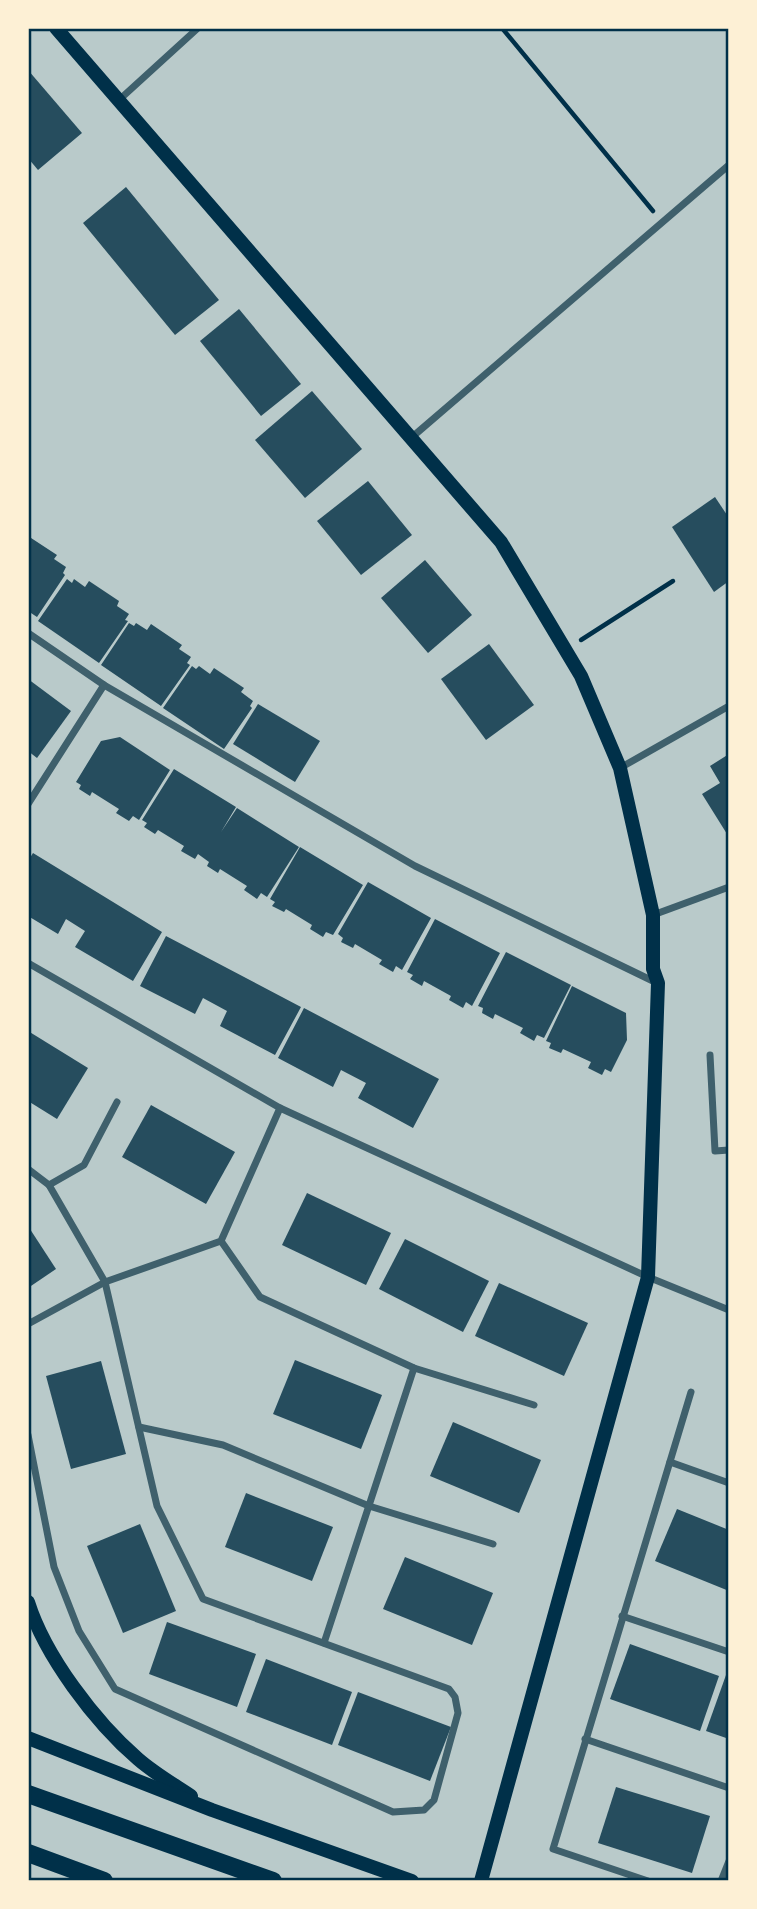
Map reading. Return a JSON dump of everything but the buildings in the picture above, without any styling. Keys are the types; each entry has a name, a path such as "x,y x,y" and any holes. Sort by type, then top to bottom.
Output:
{"main road":[{"path":"56,28 501,542 581,676 620,768 653,915 653,969 658,983 648,1277 481,1881"},
{"path":"28,1602 59,1665 99,1718 138,1759 212,1810"},
{"path":"28,1738 212,1810 412,1881"},
{"path":"28,1794 273,1881"},
{"path":"28,1853 104,1881"}],"street":[{"path":"119,101 198,28"},
{"path":"411,438 729,165"},
{"path":"28,633 104,685 415,866 658,983"},
{"path":"28,804 104,685"},
{"path":"620,768 729,706"},
{"path":"653,915 729,887"},
{"path":"28,963 280,1108 648,1277 729,1310"},
{"path":"710,1055 715,1151 729,1150"},
{"path":"49,1185 84,1165 117,1102"},
{"path":"28,1324 105,1282 221,1241 280,1108"},
{"path":"28,1168 49,1185 105,1282 157,1506 203,1599 449,1689 455,1697 458,1713 434,1800 424,1810 393,1812 115,1689 79,1631 54,1567 28,1435"},
{"path":"221,1241 260,1297 414,1368 534,1405"},
{"path":"324,1643 414,1368"},
{"path":"648,1881 553,1849 691,1392"},
{"path":"139,1427 223,1445 369,1506 493,1544"},
{"path":"670,1462 729,1483"},
{"path":"622,1616 729,1652"},
{"path":"585,1739 729,1788"},
{"path":"721,1881 729,1861"}],"path":[{"path":"502,28 663,222"},
{"path":"565,650 673,581"}],"shaded area":[{"path":"28,28 729,28 729,1881 28,1881"}]}
